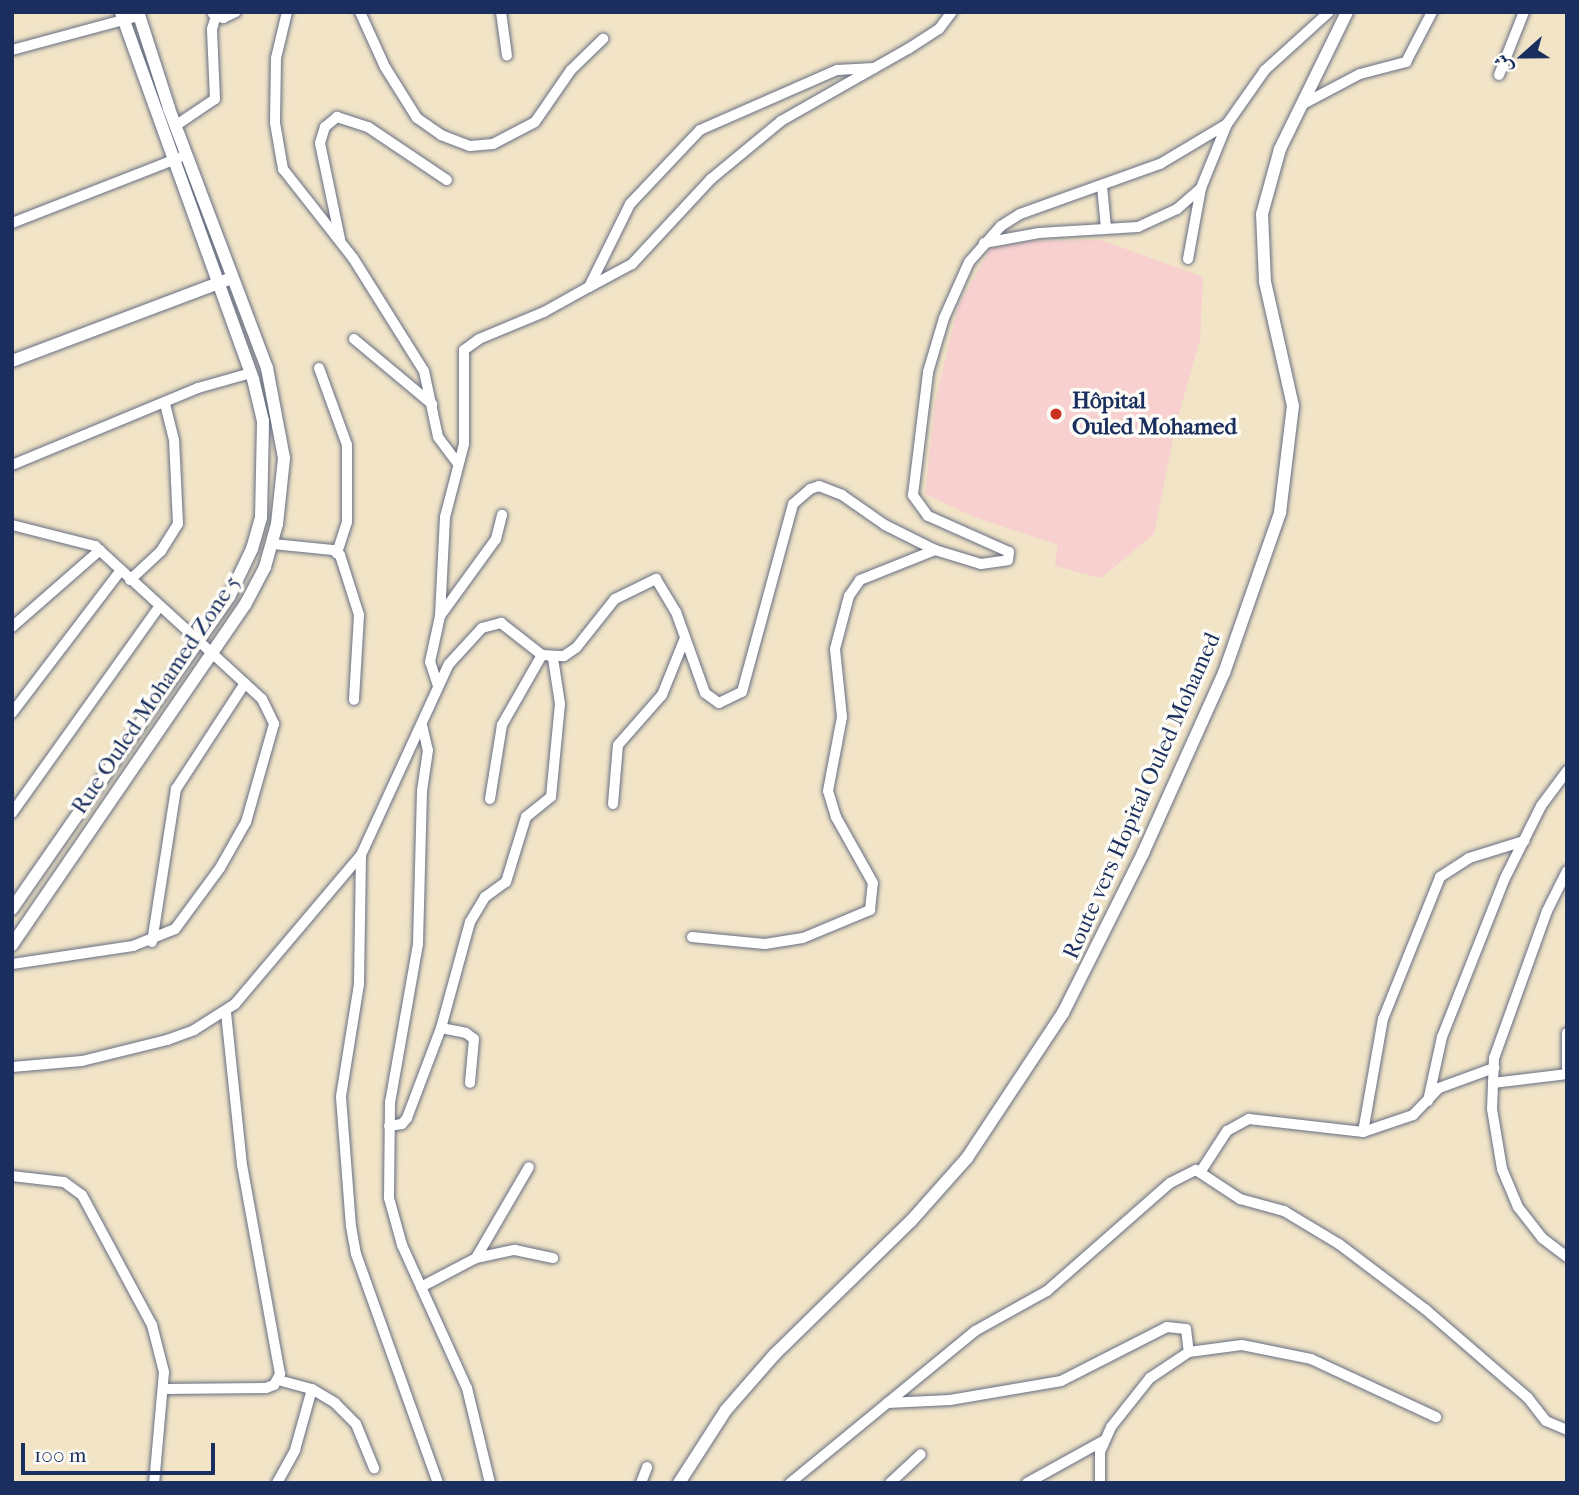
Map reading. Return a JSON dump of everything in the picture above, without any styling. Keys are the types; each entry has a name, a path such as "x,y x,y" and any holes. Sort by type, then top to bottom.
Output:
{"street":[{"path":"175,126 215,99 213,14 236,12"},
{"path":"287,12 276,58 275,123 283,169 340,242 424,371 441,445 458,464"},
{"path":"360,12 384,67 417,118 441,135 476,146 493,144 535,122 571,70 603,38"},
{"path":"501,12 508,56"},
{"path":"438,686 430,670 440,616 445,517 465,424 464,350 479,339 544,312 632,264 711,179 781,121 939,29 952,12"},
{"path":"1188,260 1201,188 1227,124 1279,54 1329,12"},
{"name":"Route vers Hopital Ouled Mohamed","path":"679,1483 726,1410 775,1354 911,1221 967,1158 1063,1013 1148,841 1224,673 1256,587 1285,491 1293,405 1265,282 1260,233 1273,169 1347,12"},
{"path":"1303,104 1360,74 1406,62 1432,12"},
{"path":"1499,75 1524,12"},
{"path":"12,50 122,16 138,14"},
{"name":"Rue Ouled Mohamed Zone 5","path":"12,945 214,654 245,605 273,544 284,458 278,410 233,277 175,126 138,14"},
{"name":"Rue Ouled Mohamed Zone 5","path":"12,909 199,642 245,566 261,518 263,421 251,373 171,161 122,16"},
{"path":"589,288 630,204 701,130 836,70 874,68"},
{"path":"340,242 320,143 324,127 337,117 369,127 447,180"},
{"path":"491,799 502,725 548,657 576,648 623,593 651,579 666,589 705,693 719,703 736,698 742,692 793,504 815,486 842,495 885,525 935,550 981,564 1002,563 1010,557 1009,552 928,516 913,495 928,372 949,306 969,262 983,243 1009,220 1168,160 1227,124"},
{"path":"12,223 186,155"},
{"path":"1102,186 1107,228"},
{"path":"983,243 1040,233 1152,224 1201,188"},
{"path":"1036,209 1040,233"},
{"path":"12,361 233,277"},
{"path":"354,339 432,404"},
{"path":"319,368 347,445 347,522 337,553 359,615 354,700"},
{"path":"12,465 251,373"},
{"path":"130,580 161,551 178,524 174,440 165,404"},
{"path":"440,616 496,539 502,515"},
{"path":"12,525 58,534 100,550 159,607 245,683 269,709 274,724 256,797 220,868 175,929 152,942 12,964"},
{"path":"273,544 337,553"},
{"path":"12,627 100,550"},
{"path":"692,937 765,944 803,938 870,910 873,883 836,817 828,791 842,717 835,649 849,596 860,580 935,550"},
{"path":"12,713 120,571"},
{"path":"12,813 159,607"},
{"path":"12,1067 82,1061 167,1040 226,1012 361,855 438,686 470,637 495,624 518,633 548,657 561,704 551,797 526,817 506,882 485,897 470,922 441,1028 407,1118 399,1125 389,1126"},
{"path":"613,804 618,745 662,695 685,638"},
{"path":"152,942 176,789 245,683"},
{"path":"422,725 428,750 422,791 418,944 390,1102 389,1198 402,1245 467,1388 490,1483"},
{"path":"1428,1101 1442,1037 1524,841 1541,806 1567,771"},
{"path":"1363,1132 1383,1019 1440,877 1469,858 1524,841"},
{"path":"361,855 359,984 341,1097 350,1216 356,1254 438,1483"},
{"path":"1567,871 1529,958 1494,1068 1492,1109 1502,1169 1518,1207 1542,1238 1567,1257"},
{"path":"226,1012 242,1165 279,1357 278,1380"},
{"path":"441,1028 466,1033 474,1040 470,1083"},
{"path":"1567,1034 1567,1068"},
{"path":"790,1483 975,1331 1047,1291 1176,1177 1201,1171 1227,1131 1249,1119 1363,1132 1413,1115 1439,1088 1494,1068"},
{"path":"1493,1083 1567,1074"},
{"path":"476,1258 529,1167"},
{"path":"1201,1171 1240,1199 1284,1211 1339,1244 1425,1309 1528,1398 1546,1421 1567,1430"},
{"path":"12,1176 64,1182 92,1209 152,1325 161,1350 164,1389 154,1483"},
{"path":"421,1287 476,1258 515,1250 553,1258"},
{"path":"887,1403 950,1400 1061,1381 1167,1326 1186,1329 1189,1352"},
{"path":"1027,1483 1103,1441 1150,1378 1189,1352 1242,1345 1311,1359 1436,1417"},
{"path":"164,1389 266,1388 278,1380 312,1389 356,1424 373,1468"},
{"path":"277,1483 295,1450 312,1389"},
{"path":"1100,1483 1103,1441"},
{"path":"890,1483 921,1454"},
{"path":"641,1483 647,1467"}],"shaded area":[{"name":"Hôpital Ouled Mohamed","path":"1101,240 1203,277 1200,340 1176,424 1154,534 1101,578 1055,566 1058,545 974,517 925,494 935,403 958,306 991,248 1032,241"}],"place":[{"name":"Hôpital Ouled Mohamed","path":"1056,414"}]}
